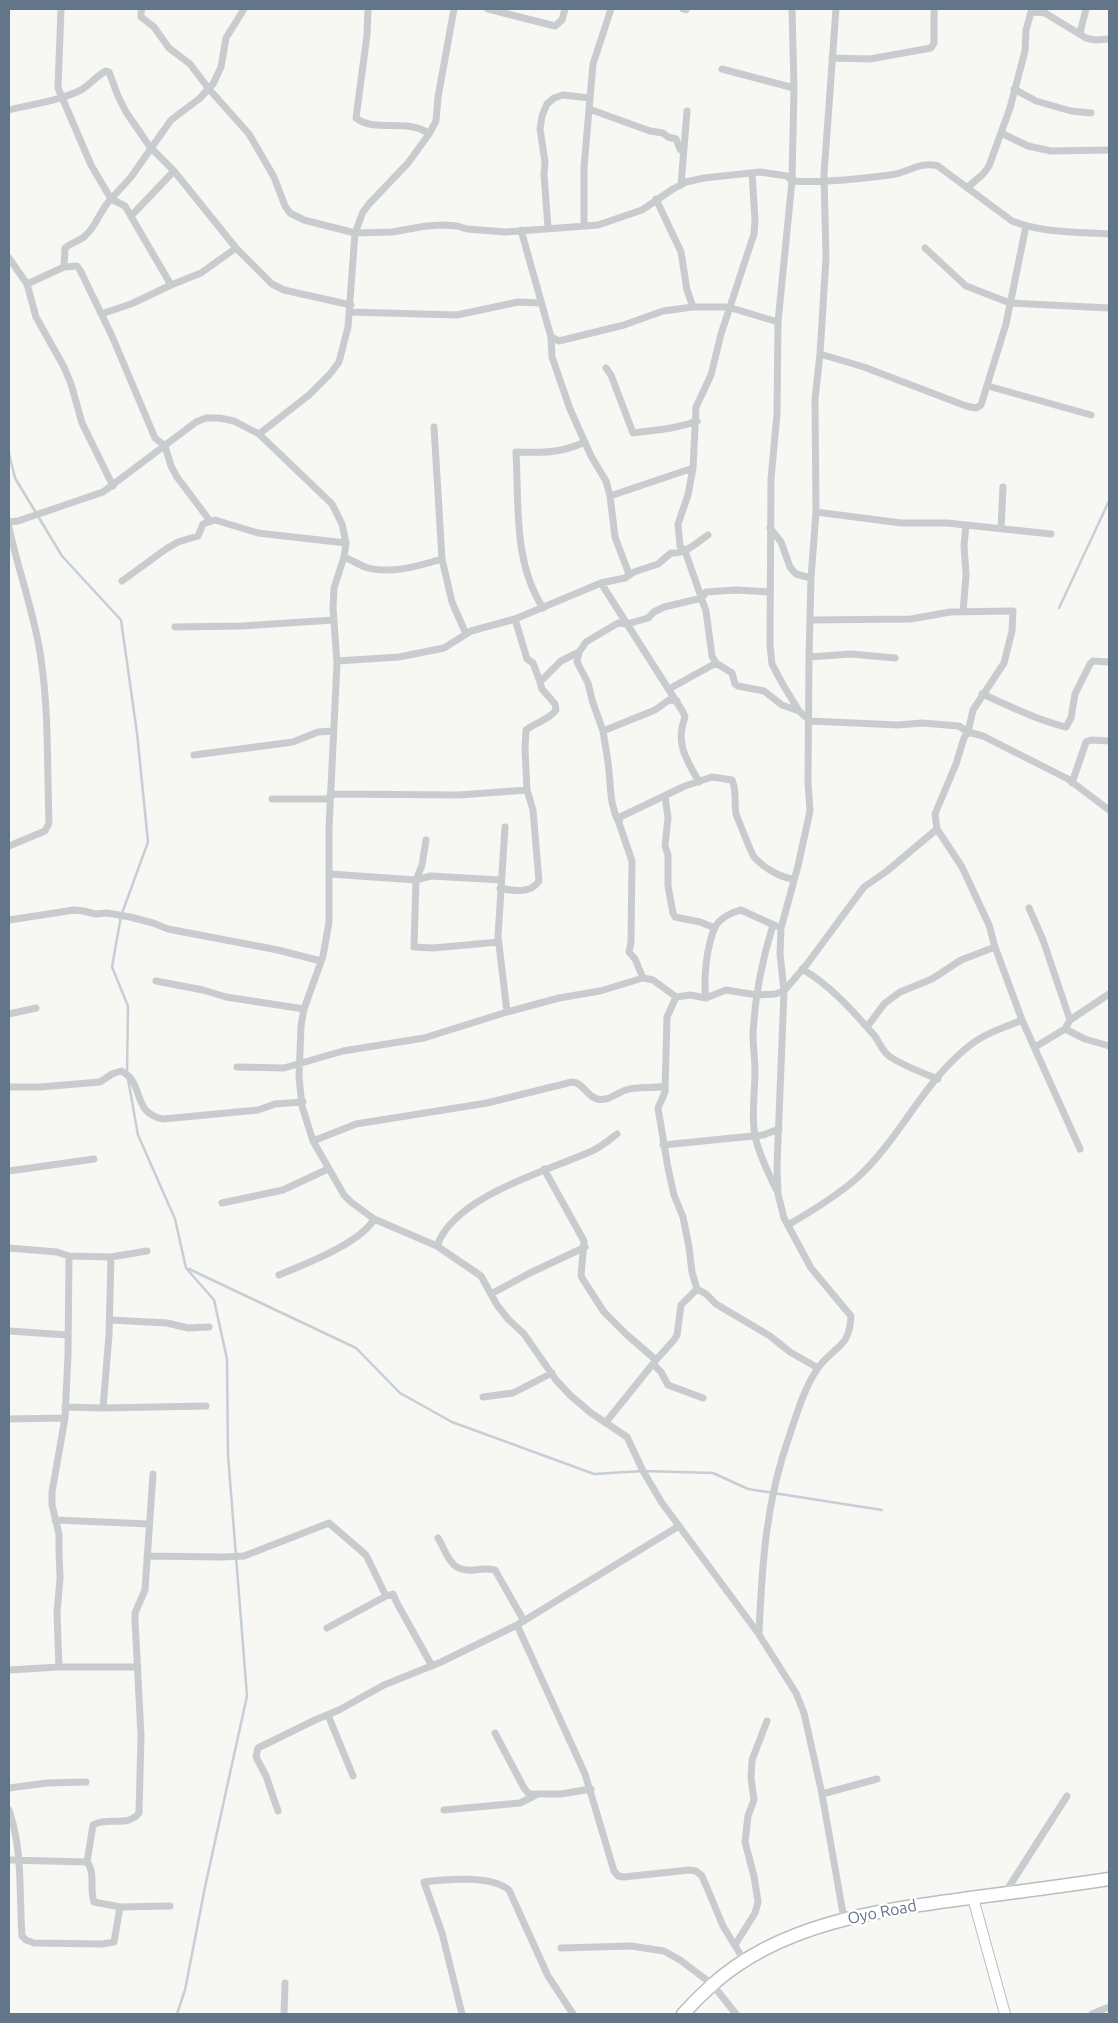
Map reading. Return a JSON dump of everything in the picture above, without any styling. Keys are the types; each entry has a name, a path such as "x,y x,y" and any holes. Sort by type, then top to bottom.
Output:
{"highway":[{"name":"Oyo Road","path":"683,2014 712,1984 745,1962 792,1936 844,1918 911,1906 1109,1879"}],"street":[{"path":"61,9 58,88 61,97 91,165 111,199 125,206 171,285"},
{"path":"142,9 141,12 144,19 154,27 169,48 190,64 257,146 274,176 285,206 290,213 304,220 355,233 392,232 443,225 506,232 598,225 642,210 656,199 681,185 704,178 752,173 775,173 786,176 792,181 824,183 893,175 923,164 930,164 938,166 1012,221 1026,226 1109,234"},
{"path":"64,267 65,248 72,242 85,236 95,225 104,206 131,177 171,120 189,108 209,89 218,74 226,38 244,9"},
{"path":"368,9 367,35 356,118 365,124 421,128 429,134"},
{"path":"260,434 309,395 339,362 344,347 350,309 355,233 369,204 408,163 436,121 438,97 454,9"},
{"path":"488,9 554,26 562,20 565,9"},
{"path":"584,226 584,167 593,64 611,9"},
{"path":"792,9 794,88 792,181 778,322 776,414 771,480 770,644 772,664 799,711 810,721 857,724 952,724 968,732 983,736 1072,783 1109,810"},
{"path":"778,1194 763,1164 755,1136 753,1112 755,1070 753,1036 757,995 766,946 777,926 794,879 804,836 810,820 808,782 810,721 809,657 816,512 815,399 826,258 825,142 836,9"},
{"path":"832,58 870,59 931,48 934,43 934,9"},
{"path":"1080,33 1086,9"},
{"path":"967,188 989,166 1001,133 1025,51 1026,30 1031,11 1045,13 1090,40 1109,39"},
{"path":"722,69 794,88"},
{"path":"9,110 80,91 101,74 106,71 109,72 126,112 150,148 174,171 236,248 272,284 284,290 350,309 456,315 518,302 540,303"},
{"path":"1014,90 1071,111 1091,113"},
{"path":"548,228 544,174 545,162 540,129 542,116 547,104 554,98 563,95 590,98"},
{"path":"9,104 17,107"},
{"path":"589,109 650,131 663,132 668,137 676,139 683,152"},
{"path":"681,185 687,111"},
{"path":"1001,133 1028,146 1051,151 1109,150"},
{"path":"131,216 174,171"},
{"path":"752,173 754,234 721,334 710,375 696,407 693,468 688,495 678,524 680,546 685,551 702,598 712,656 716,663 732,673 735,684 738,686 764,691 782,705 799,711"},
{"path":"656,199 681,252 687,290 693,307"},
{"path":"820,354 864,367 976,408 981,405 1006,324 1026,226"},
{"path":"521,230 551,337 552,357 570,408 585,442 606,481 610,496 615,537 629,574"},
{"path":"101,314 131,304 202,273 236,248"},
{"path":"925,248 966,286 1010,303 1109,308"},
{"path":"9,258 27,284 36,317 64,367 82,423 113,486"},
{"path":"27,284 64,267 74,265 80,270 155,438 165,446 171,466 177,477 210,521"},
{"path":"551,337 559,341 624,326 668,310 693,307 730,307 778,322"},
{"path":"606,368 617,389 633,433 663,430 696,421"},
{"path":"988,386 1091,415"},
{"path":"9,522 18,521 66,504 90,498 113,486 196,422 206,418 234,421 260,434 332,504 342,524 346,543 344,557 334,588 333,620 337,661 330,796 330,922 321,961 304,1009 301,1026 302,1106 314,1141 344,1195 374,1219 437,1246 481,1276 508,1319 524,1334 570,1395 627,1437 643,1471 662,1503 758,1633 796,1693 804,1713 822,1794 844,1918"},
{"path":"434,427 442,559 452,602 466,634"},
{"path":"543,608 534,593 524,567 517,516 516,452 544,453 564,451 585,442"},
{"path":"610,496 693,468"},
{"path":"1001,529 1003,487"},
{"path":"816,512 888,521 940,523 1051,534"},
{"path":"122,581 166,549 178,542 198,536 203,524 210,521 221,522 258,533 346,543"},
{"path":"963,612 966,575 964,545 966,526"},
{"path":"9,527 30,606 41,658 46,702 49,822 45,832 9,846"},
{"path":"770,528 781,542 790,567 796,574 812,578"},
{"path":"337,661 399,657 444,648 471,631 515,620 601,583 621,580 629,574 658,564 671,554 680,554 708,535"},
{"path":"344,557 367,568 394,570 416,568 442,559"},
{"path":"601,583 677,701 685,717 682,725 682,750 699,782"},
{"path":"643,978 635,958 629,952 631,942 632,861 619,823 614,815 610,799 609,771 603,732 588,683 577,662 579,652 586,642 610,626 618,623 627,624 648,618 654,612 664,607 702,598 706,592 736,590 770,592"},
{"path":"810,620 911,619 963,612 1013,611 1012,631 1004,663 982,694 970,718 968,732 935,814 937,829 962,867 989,925 994,947 1022,1020 1080,1150"},
{"path":"175,627 242,626 333,620"},
{"path":"330,874 416,880 431,876 501,884 524,890 532,888 538,881 533,810 527,790 526,730 551,716 556,710 555,704 542,689 532,663 527,659 515,620"},
{"path":"539,678 543,679 561,661 579,652"},
{"path":"809,657 851,654 895,658"},
{"path":"982,694 1039,719 1066,727 1071,718 1075,694 1090,664 1093,661 1109,662"},
{"path":"669,689 716,663"},
{"path":"603,732 655,710 669,700 677,701"},
{"path":"194,755 293,742 318,732 333,731"},
{"path":"1072,783 1086,742 1091,740 1109,742"},
{"path":"619,823 620,817 624,814 685,786 712,777 732,780 736,812 753,856 782,876 794,879"},
{"path":"272,799 330,796 459,795 527,790"},
{"path":"665,796 668,818 665,846 668,855 668,886 673,913 675,917 700,922 715,928"},
{"path":"505,827 499,942 507,1012"},
{"path":"237,1067 284,1068 300,1065 343,1051 424,1038 507,1012 559,998 600,992 643,978 653,980 676,996 690,995 706,998 726,990 757,995 775,994 784,991 831,933 864,888 887,872 937,829"},
{"path":"426,840 422,866 416,880 414,947 433,948 499,942"},
{"path":"1029,908 1043,940 1070,1020"},
{"path":"9,920 74,910 95,914 107,913 154,923 168,930 278,950 321,961"},
{"path":"706,998 705,972 715,928 719,922 729,914 742,910 777,926"},
{"path":"758,1633 763,1556 767,1523 776,1479 790,1434 818,1368 846,1339 850,1329 851,1316 811,1268 780,1208 777,1166 784,991 777,926"},
{"path":"766,946 780,946"},
{"path":"867,1028 884,1004 900,992 932,979 961,960 994,947"},
{"path":"802,969 824,983 867,1028 889,1056 913,1069 938,1078"},
{"path":"156,981 203,990 226,997 304,1009"},
{"path":"1035,1047 1065,1029 1070,1020 1109,994"},
{"path":"676,996 667,1017 665,1092 658,1108 663,1145 674,1195 683,1217 690,1247 692,1272 697,1289"},
{"path":"9,1014 36,1008"},
{"path":"788,1225 857,1178 880,1153 938,1078 974,1042 1022,1020"},
{"path":"1065,1029 1085,1039 1109,1046"},
{"path":"9,1087 40,1087 100,1082 112,1074 121,1072 131,1078 139,1100 148,1114 163,1119 258,1110 275,1104 303,1102"},
{"path":"314,1141 356,1124 487,1103 572,1082 578,1083 591,1097 598,1100 604,1100 633,1088 652,1089 665,1086"},
{"path":"663,1145 755,1136 779,1129"},
{"path":"437,1246 441,1234 478,1200 544,1169 594,1150 617,1134"},
{"path":"9,1171 94,1159"},
{"path":"222,1203 283,1190 328,1169"},
{"path":"544,1169 582,1238 585,1247 581,1276 604,1312 655,1363 668,1385 703,1398"},
{"path":"279,1275 317,1259 344,1244 371,1225 374,1219"},
{"path":"491,1294 585,1247"},
{"path":"9,1248 57,1252 69,1256 111,1257 147,1251"},
{"path":"58,1667 59,1534 52,1505 52,1492 65,1418 69,1256"},
{"path":"103,1408 110,1320 111,1257"},
{"path":"697,1289 706,1294 716,1304 770,1336 790,1352 818,1368"},
{"path":"606,1422 674,1340 677,1334 680,1305 697,1289"},
{"path":"110,1320 167,1323 188,1328 209,1327"},
{"path":"9,1331 68,1335"},
{"path":"483,1397 513,1393 552,1373"},
{"path":"65,1407 206,1406"},
{"path":"9,1419 65,1418"},
{"path":"153,1474 145,1590 136,1613 141,1736 139,1813 136,1817 129,1820 98,1822 93,1825 88,1862 92,1869 91,1896 94,1902 120,1907 170,1906"},
{"path":"55,1520 149,1524"},
{"path":"147,1556 244,1556 329,1523 366,1555 386,1596"},
{"path":"278,1811 266,1776 256,1757 256,1751 262,1746 328,1715 384,1685 432,1666 521,1623 679,1526"},
{"path":"438,1538 454,1567 459,1570 489,1568 495,1570 521,1623 591,1789 611,1865 618,1876 696,1871 702,1876 723,1926 745,1962"},
{"path":"327,1628 393,1594 432,1666"},
{"path":"9,1670 58,1667 138,1667"},
{"path":"328,1715 354,1776"},
{"path":"735,1946 755,1913 758,1902 754,1876 745,1842 748,1816 754,1800 751,1778 752,1760 768,1721"},
{"path":"494,1733 529,1794 561,1794 591,1789"},
{"path":"822,1794 877,1779"},
{"path":"9,1788 47,1783 86,1782"},
{"path":"444,1810 520,1803 536,1795"},
{"path":"1005,1893 1066,1796"},
{"path":"9,1810 15,1827 19,1861 22,1936 26,1940 34,1943 97,1944 114,1942 120,1907"},
{"path":"9,1860 88,1862"},
{"path":"462,2014 442,1933 424,1882 462,1879 502,1884 509,1890 548,1976 574,2014"},
{"path":"973,1898 1005,2014"},
{"path":"561,1948 631,1946 664,1951 680,1960 712,1984 736,2014"},
{"path":"284,2014 285,1983"},
{"path":"1092,2014 1109,2007"}],"waterway":[{"path":"9,454 15,478 62,556 121,620 137,733 148,842 121,916 112,967 128,1006 127,1073"},
{"path":"1059,608 1109,501"},
{"path":"128,1079 138,1135 175,1219 186,1268 214,1300 227,1359 228,1455 247,1696 205,1887 185,1990 177,2014"},
{"path":"189,1269 356,1348 400,1393 452,1422 594,1474 643,1471 713,1473 748,1489 882,1510"}]}
